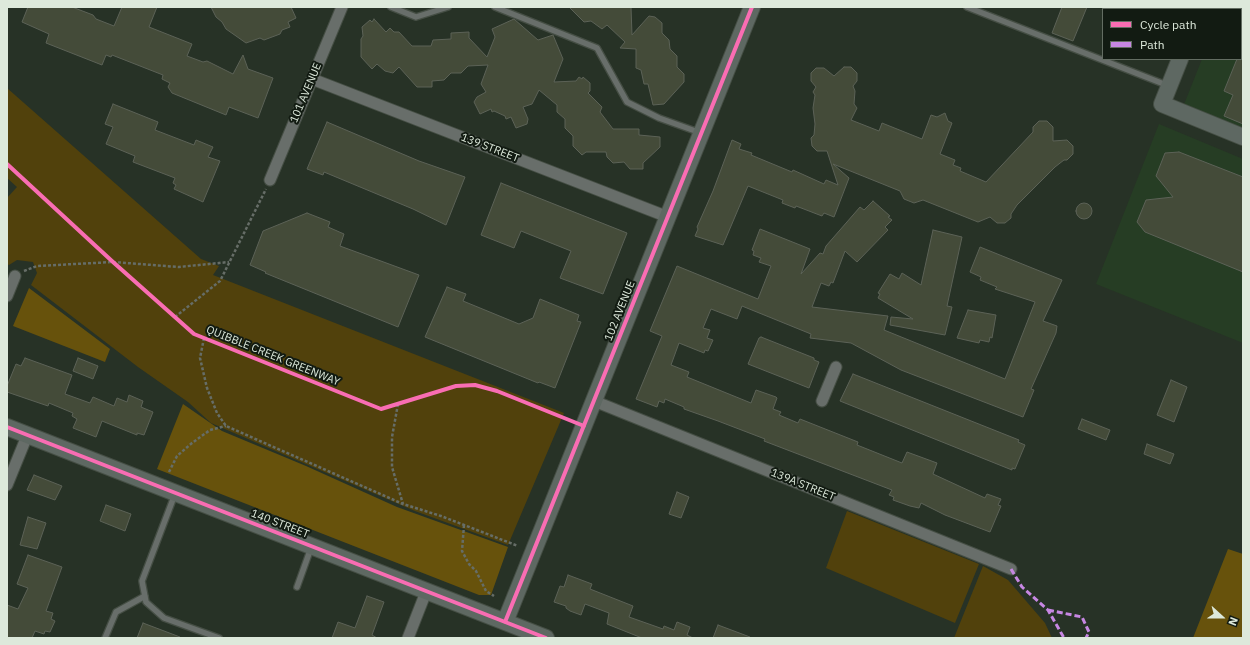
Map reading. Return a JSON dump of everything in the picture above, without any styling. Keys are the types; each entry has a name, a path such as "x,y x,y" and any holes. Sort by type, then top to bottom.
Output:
{"street":[{"name":"101 AVENUE","path":"270,180 342,7"},
{"name":"102 AVENUE","path":"505,622 752,7"},
{"path":"1180,60 1162,104 1243,138"},
{"name":"139 STREET","path":"312,79 668,217"},
{"path":"7,296 15,276"},
{"path":"822,401 836,367"},
{"name":"139A STREET","path":"594,401 1011,569"},
{"name":"140 STREET","path":"7,427 546,638"},
{"path":"7,485 27,436"},
{"path":"408,638 426,592"}],"lane":[{"path":"391,7 416,17 448,7"},
{"path":"495,7 597,48 627,102 659,118 701,133"},
{"path":"968,7 1102,60"},
{"path":"1103,60 1169,86"},
{"path":"175,493 142,581 146,602 164,618 219,638"},
{"path":"296,587 312,547"},
{"path":"105,638 116,612 145,596"}],"path":[{"path":"175,317 220,281 270,180"},
{"path":"108,257 119,267"},
{"path":"15,276 18,273 37,266 113,262 179,267 229,262"},
{"path":"170,312 180,321"},
{"path":"204,338 200,358 207,388 217,413 226,426 403,504 464,525 518,546"},
{"path":"392,406 405,402"},
{"path":"398,404 392,437 392,467 403,504"},
{"path":"169,472 177,456 192,442 210,430 226,426"},
{"path":"464,525 462,551 469,564 476,572 486,592 494,596"}],"shaded area":[{"path":"1243,7 1243,130 1183,107 1202,60 1242,60 1242,8 1222,8"},
{"path":"7,88 201,259 219,266 213,275 564,413 508,545 415,511 211,423 188,402 138,367 31,285 37,273 33,262 17,260 9,265 7,264 7,198 17,187 7,178"},
{"path":"1159,124 1243,159 1243,343 1096,284"},
{"path":"29,288 110,349 105,362 13,326"},
{"path":"183,404 222,431 306,466 397,507 508,547 491,595 479,595 157,469"},
{"path":"847,511 979,564 955,623 826,568"},
{"path":"1228,549 1243,554 1243,638 1193,638"},
{"path":"983,566 1008,580 1045,623 1052,638 954,638"}],"building":[{"path":"28,7 72,7 93,15 96,19 114,26 122,7 157,7 149,27 192,44 187,56 203,62 207,61 233,74 243,55 248,69 273,78 258,118 229,107 226,115 172,93 168,87 170,83 162,79 163,75 112,55 111,57 106,55 102,65 46,43 49,34 22,22"},
{"path":"211,7 291,7 296,18 288,22 290,27 282,30 280,34 264,40 260,38 246,43 226,29 222,22 216,17"},
{"path":"569,7 631,7 632,35 649,16 655,17 662,23 662,33 669,40 670,49 677,56 677,67 684,74 684,82 664,104 653,105 648,84 644,84 641,70 636,68 636,49 620,48 625,42 607,25 602,29 591,21 584,22"},
{"path":"1062,7 1087,7 1073,41 1052,33"},
{"path":"374,19 386,32 390,28 394,32 399,32 412,46 431,46 433,40 451,39 451,33 469,32 469,38 487,57 495,37 492,29 514,19 538,40 553,35 563,59 554,82 576,81 579,77 582,79 583,77 590,83 590,91 588,93 602,107 600,112 613,129 639,129 639,135 660,137 660,147 643,163 643,169 630,169 624,162 613,163 607,157 606,152 586,152 582,155 573,146 573,136 565,128 565,119 557,112 557,105 539,90 532,104 523,107 528,119 527,124 516,128 511,117 506,119 505,116 494,111 492,112 491,109 480,114 474,102 477,97 486,92 481,84 488,65 468,66 461,73 451,73 444,80 432,81 432,87 417,87 399,67 393,73 385,71 377,64 372,69 361,57 361,39 363,36 362,27 370,20 372,22"},
{"path":"1242,45 1243,124 1224,116 1233,95 1224,91 1237,60 1242,60"},
{"path":"844,67 851,67 857,73 857,81 853,86 855,91 854,104 857,108 851,120 879,131 882,123 922,139 931,115 937,117 945,113 948,121 952,123 940,154 955,160 953,165 961,168 960,171 986,182 1033,132 1033,127 1039,121 1047,121 1053,127 1053,141 1067,140 1073,146 1073,154 1067,160 1064,160 1055,167 1017,205 1011,214 1011,218 1005,223 997,223 990,217 978,222 923,200 914,203 904,199 900,191 833,164 849,178 834,217 824,213 822,216 796,206 795,208 782,203 783,200 748,186 723,245 695,236 698,229 697,227 713,191 732,140 741,144 739,149 752,153 751,155 792,172 793,170 824,184 826,180 838,185 827,151 817,151 812,146 811,138 814,135 815,124 813,108 815,95 813,92 816,87 811,81 811,73 816,68 824,68 834,76"},
{"path":"113,104 158,122 155,130 194,145 196,140 213,147 208,157 220,161 203,202 174,189 176,185 173,183 175,178 133,162 135,156 106,144 113,127 105,124"},
{"path":"327,122 419,161 465,177 446,225 413,209 324,172 323,175 307,169"},
{"path":"1179,152 1243,177 1243,272 1145,232 1137,222 1146,200 1173,197 1156,176 1165,153"},
{"path":"501,183 627,233 603,294 560,278 571,251 521,231 514,248 481,235"},
{"path":"873,201 890,216 888,217 892,220 885,227 888,230 857,262 845,251 833,283 831,282 829,286 821,283 812,307 888,316 884,330 1005,379 1035,302 995,289 997,287 980,280 981,277 970,272 980,247 1062,280 1043,321 1057,326 1056,333 1031,389 1034,390 1023,417 901,370 851,343 810,338 811,334 742,306 737,319 711,309 703,328 710,330 707,338 713,340 708,351 705,350 704,353 679,343 671,365 689,372 687,377 751,403 756,390 776,397 777,398 773,409 781,412 779,415 798,423 800,419 858,442 857,445 902,463 907,452 937,463 933,474 985,498 987,494 1001,499 998,505 1001,506 990,532 945,515 921,503 919,508 893,500 894,497 889,495 892,490 764,441 765,439 684,409 684,407 665,399 664,403 659,401 657,407 636,399 662,336 650,331 677,266 758,299 771,266 759,262 761,258 753,255 754,251 752,250 760,229 810,249 801,274 820,253 823,254 826,246 860,207 864,210"},
{"path":"1084,203 1091,208 1092,211 1087,218 1084,219 1077,214 1076,211 1081,204"},
{"path":"307,213 330,222 328,227 344,234 340,246 419,275 398,327 265,273 266,272 250,265 263,231"},
{"path":"933,230 962,237 947,306 952,307 945,335 890,325 891,317 913,319 878,298 880,294 878,293 890,274 899,279 902,273 921,285"},
{"path":"447,287 466,294 463,301 519,324 533,318 540,299 579,315 577,321 581,322 555,388 539,382 538,383 425,337"},
{"path":"968,310 996,315 992,338 990,337 989,342 980,340 979,343 957,338"},
{"path":"761,337 814,358 814,360 819,362 809,388 748,364 759,338"},
{"path":"25,358 72,375 65,394 90,403 93,397 114,406 117,398 127,402 129,395 143,401 141,407 153,412 144,435 137,433 137,435 102,421 96,437 73,428 77,419 72,416 73,413 49,403 48,406 7,392 7,386 16,364 21,366"},
{"path":"78,358 98,366 93,379 73,371"},
{"path":"853,374 1019,440 1018,442 1025,445 1015,469 1012,468 1012,470 840,401"},
{"path":"1171,380 1187,387 1174,422 1157,415"},
{"path":"1082,419 1110,430 1106,440 1078,429"},
{"path":"1147,444 1174,454 1170,464 1144,454"},
{"path":"34,475 62,486 55,500 27,490"},
{"path":"677,492 689,497 681,518 669,514"},
{"path":"106,505 131,514 125,531 100,521"},
{"path":"28,517 46,523 37,549 20,545"},
{"path":"28,555 62,567 46,611 53,613 51,619 55,621 50,632 45,631 44,634 35,631 32,638 7,638 7,605 18,609 28,588 17,584"},
{"path":"568,575 592,584 590,589 633,606 629,617 663,629 664,626 674,630 677,622 690,627 687,635 693,638 642,638 607,624 609,613 585,604 581,615 570,611 566,608 566,606 554,602 560,586 564,587"},
{"path":"367,596 384,602 372,635 377,638 332,638 338,622 355,628"},
{"path":"143,623 180,637 180,638 137,638"},
{"path":"718,625 750,637 750,638 713,638"}],"marked path":[{"path":"1011,569 1022,587 1048,610 1064,638"},
{"path":"1048,610 1082,617 1089,632 1086,638"}],"cycle path":[{"path":"505,622 752,7"},
{"name":"QUIBBLE CREEK GREENWAY","path":"7,164 113,262 194,334 381,409 456,386 475,385 497,391 584,426"},
{"path":"7,427 546,638"}]}
